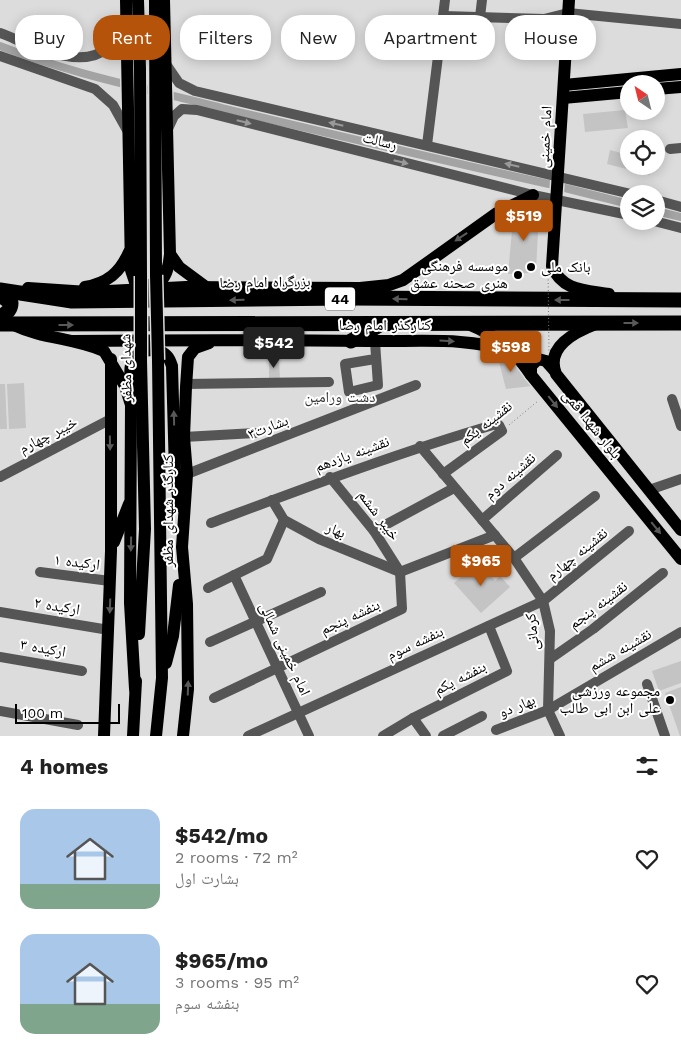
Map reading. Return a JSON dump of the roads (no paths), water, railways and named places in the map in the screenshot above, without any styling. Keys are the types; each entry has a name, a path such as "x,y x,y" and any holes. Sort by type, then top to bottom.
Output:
{"highway":[{"name":"بزرگراه امام رضا","path":"0,288 72,301 348,298 681,300"},
{"path":"0,295 11,303 11,306 9,311 0,317"},
{"name":"44","path":"7,325 681,323"},
{"path":"351,341 380,325"}],"main road":[{"name":"شهدای مظفر","path":"133,736 145,529 141,276 135,104 140,68 138,0"},
{"name":"شهدای مظفر","path":"155,0 162,70 155,105 162,678 156,736"},
{"path":"126,6 128,64 135,104 130,134 131,270 135,282 142,285 152,285 164,280 168,273 170,254 168,113 162,70 164,0"},
{"name":"امام خمینی","path":"569,6 552,266 556,275 563,283 581,291 638,300"},
{"path":"564,85 681,74"},
{"path":"665,88 681,87"},
{"path":"563,98 620,93"},
{"path":"0,288 88,292 206,287 360,288 389,285 403,280 497,213 533,195"},
{"path":"65,290 107,280 118,272 130,250"},
{"path":"170,254 180,267 206,287"},
{"name":"بلوار شهدا قمی","path":"468,324 495,336 516,353 546,394 681,559"},
{"path":"554,370 556,353 562,344 576,333 598,324"},
{"path":"7,325 48,338 73,341 104,351 125,386 131,405"},
{"name":"کنارگذر امام رضا","path":"73,341 223,339 376,342 426,340 493,345 516,353"},
{"name":"کنارگذر شهدای مظفر","path":"183,736 188,690 187,604 182,542 187,474 184,437 188,357 195,348 223,339"},
{"path":"135,689 130,603 132,498 131,365 136,355 148,350 156,350 167,356 172,366 175,472 182,542 173,636 162,678"},
{"path":"531,375 531,366 538,359 546,361 554,370"},
{"path":"104,736 111,551 109,420 111,360"},
{"name":"بلوار شهدا قمی","path":"554,370 681,530"},
{"path":"111,551 132,498"}],"street":[{"path":"444,15 445,0"},
{"path":"480,15 482,0"},
{"path":"0,33 53,54 68,58 84,58 96,54 114,41 123,24 126,6"},
{"path":"495,17 544,19 569,6 681,24"},
{"path":"0,56 95,89 113,105 130,134"},
{"path":"427,145 438,60"},
{"name":"رسالت","path":"162,70 179,83 194,91 620,191"},
{"name":"رسالت","path":"168,130 174,116 182,109 196,110 533,195 620,213"},
{"path":"670,150 681,148"},
{"path":"665,202 681,206"},
{"path":"665,224 681,228"},
{"path":"375,360 376,342"},
{"path":"186,384 329,382"},
{"name":"بشارت۳","path":"187,474 416,386"},
{"path":"672,399 681,426"},
{"name":"خیبر چهارم","path":"0,476 109,420"},
{"name":"نقشینه یازدهم","path":"211,523 330,477 420,446 493,425 499,425 502,431"},
{"name":"نقشینه یکم","path":"443,474 502,431"},
{"path":"184,437 255,433"},
{"name":"کرمانی","path":"420,446 514,558 544,601 550,631 548,710 560,736"},
{"name":"نقشینه دوم","path":"482,520 557,455"},
{"name":"خیبر ششم","path":"330,477 374,531 400,572"},
{"path":"649,490 681,479"},
{"path":"374,531 454,488"},
{"path":"514,558 595,496"},
{"path":"208,588 267,559 284,520 272,500"},
{"name":"بهار","path":"284,520 320,539 400,572"},
{"name":"نقشینه چهارم","path":"544,601 629,531"},
{"path":"400,572 494,535"},
{"name":"ارکیده ۱","path":"40,572 110,581"},
{"name":"بنفشه پنجم","path":"277,668 402,609 400,572"},
{"name":"نقشینه پنجم","path":"550,659 593,629 664,573"},
{"name":"امام خمینی شمالی","path":"234,575 309,736"},
{"path":"210,642 320,592"},
{"name":"بنفشه سوم","path":"248,736 544,601"},
{"name":"ارکیده ۲","path":"0,612 109,630"},
{"name":"بنفشه یکم","path":"383,736 414,718 507,671 489,626"},
{"name":"نقشینه ششم","path":"548,710 681,632"},
{"name":"ارکیده ۳","path":"0,657 82,671"},
{"path":"214,698 277,668"},
{"path":"647,684 665,736"},
{"name":"بهار دو","path":"496,730 548,710"},
{"path":"0,711 78,725"},
{"path":"443,736 482,716"},
{"path":"414,718 426,736"}],"waterway":[{"path":"0,46 54,65 110,80 549,184"},
{"path":"565,188 620,202"},
{"path":"665,213 681,217"}],"place":[{"name":"بانک ملی","path":"531,267"},
{"name":"موسسه فرهنگی هنری صحنه عشق","path":"518,275"},
{"name":"مجموعه ورزشی علی ابن ابی طالب","path":"670,700"}],"park label":[{"name":"دشت ورامین","path":"340,397"}]}
